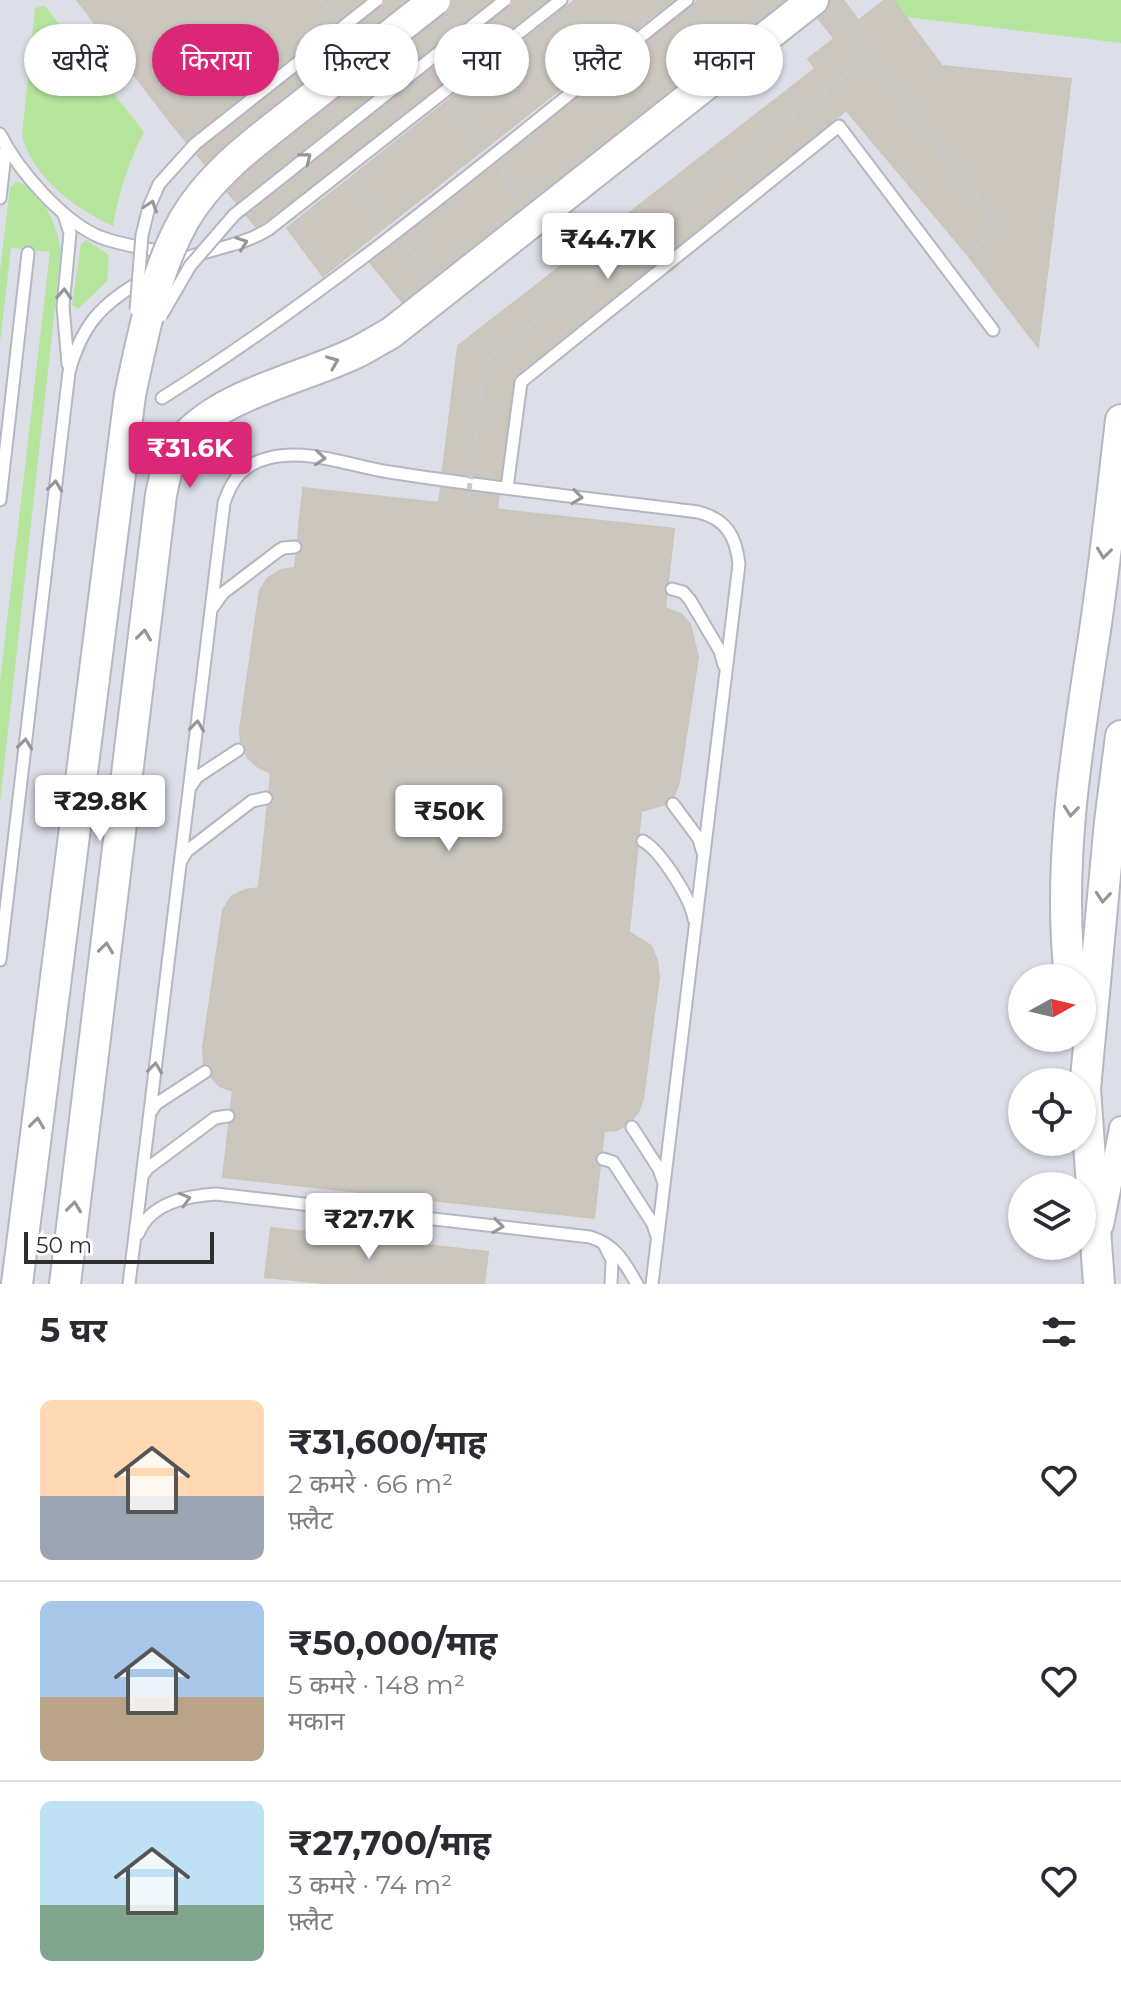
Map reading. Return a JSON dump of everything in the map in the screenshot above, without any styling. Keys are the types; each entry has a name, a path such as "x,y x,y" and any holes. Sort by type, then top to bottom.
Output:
{"main road":[{"path":"17,1284 130,395 150,305 166,256 200,195 238,156 435,0"},
{"path":"65,1284 161,495 167,466 180,444 195,427 217,411 353,354 391,333 823,6"},
{"path":"1069,964 1067,862 1075,753 1093,647 1121,420"},
{"path":"1087,1068 1121,736"},
{"path":"1090,1156 1099,1284"}],"street":[{"path":"1098,1249 1121,1128"}],"lane":[{"path":"130,395 142,235 159,184 195,144 377,0"},
{"path":"130,395 165,307 190,266 216,233 234,215 505,0"},
{"path":"0,960 69,372 76,348 90,322 119,294 191,256 235,246 269,229 561,0"},
{"path":"162,398 303,304 687,0"},
{"path":"507,488 521,382 839,126 993,330"},
{"path":"3,140 16,163 82,228 98,236 191,256"},
{"path":"0,198 3,140"},
{"path":"62,211 70,233 63,306 69,372"},
{"path":"0,500 28,253"},
{"path":"129,1284 224,503 237,476 257,461 273,456 293,456 698,512 724,522 738,548 739,564 726,677 652,1284"},
{"path":"211,611 223,593 278,551 295,547"},
{"path":"672,589 683,592 690,600 720,651 726,677"},
{"path":"189,791 197,777 238,750"},
{"path":"180,862 187,851 252,801 266,798"},
{"path":"673,804 699,839 704,861"},
{"path":"643,841 655,850 690,902 695,929"},
{"path":"150,1114 156,1104 205,1072"},
{"path":"142,1177 148,1168 215,1118 228,1116"},
{"path":"632,1127 659,1169 664,1191"},
{"path":"603,1159 613,1162 653,1224 658,1243"},
{"path":"132,1250 141,1227 151,1214 179,1199 216,1194 590,1237 601,1240 619,1253 637,1284"},
{"path":"601,1240 612,1260 611,1284"}],"path":[{"path":"823,6 869,56 1001,227 967,254"},
{"path":"468,499 485,361 869,56"}],"shaded area":[{"path":"0,0 1121,0 1121,1284 0,1284"}],"green space":[{"path":"893,0 1121,0 1121,43 906,17"},
{"path":"45,6 59,24 33,24 35,8"},
{"path":"26,96 116,96 144,132 125,178 113,226 85,211 58,190 36,165 22,136"},
{"path":"16,182 25,185 41,200 57,233 61,253 0,802 0,682 50,252 11,248 0,343 0,271 10,187"},
{"path":"86,240 109,255 107,281 78,309 72,305 81,244"}],"building":[{"path":"77,0 329,0 279,39 279,24 152,24 152,96 207,96 172,124 136,77 136,24 95,24"},
{"path":"330,0 551,0 520,24 434,24 434,91 258,229 172,124 208,96 279,96 279,40 295,27 295,96 418,96 418,24 299,24"},
{"path":"575,0 673,0 643,24 545,24 545,96 551,96 323,276 287,228 454,96 529,96 529,36"},
{"path":"699,0 808,0 777,24 669,24"},
{"path":"804,0 843,0 858,20 834,38"},
{"path":"885,0 893,0 942,66 1071,79 1038,347 967,254 846,110 808,59"},
{"path":"666,26 666,96 684,96 408,309 369,261 578,96 650,96 650,39"},
{"path":"816,68 846,110 513,378 497,509 439,503 458,346"},
{"path":"303,488 674,529 665,608 681,614 690,624 698,657 679,782 666,804 641,811 629,932 651,946 659,977 643,1099 629,1123 617,1130 604,1131 594,1218 223,1177 233,1091 219,1086 211,1076 204,1064 203,1047 223,910 232,896 259,888 271,773 248,758 241,745 240,729 260,590 268,578 281,570 295,568"},
{"path":"271,1228 488,1252 484,1284 333,1284 265,1277"}]}
